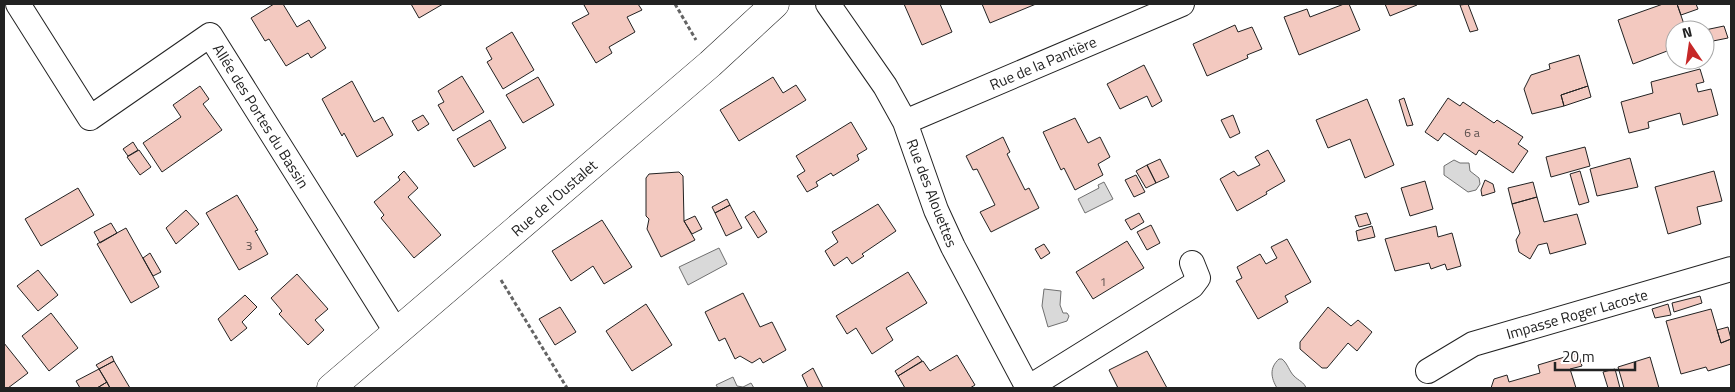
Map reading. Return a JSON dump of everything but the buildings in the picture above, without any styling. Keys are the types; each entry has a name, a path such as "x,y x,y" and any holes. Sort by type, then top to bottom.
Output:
{"street":[{"name":"Allée des Portes du Bassin","path":"18,4 90,118 210,35 397,333"},
{"name":"Rue de l'Oustalet","path":"331,388 710,64 775,4"},
{"name":"Rue des Alouettes","path":"828,4 885,86 905,122 936,210 953,247 1028,388"},
{"name":"Rue de la Pantière","path":"905,122 1182,4"},
{"path":"1028,388 1192,286 1198,278 1192,263"},
{"name":"Impasse Roger Lacoste","path":"1428,371 1473,344 1731,269"}],"path":[{"path":"675,4 710,64"},
{"path":"497,274 567,388"}],"shaded area":[{"path":"1454,160 1460,163 1469,163 1470,171 1479,178 1480,184 1476,190 1468,192 1444,175 1444,166"},
{"path":"1104,182 1113,199 1085,213 1078,199 1099,188 1098,185"},
{"path":"719,248 727,264 688,285 679,267"},
{"path":"1044,289 1061,291 1060,305 1063,313 1067,313 1069,316 1067,321 1048,327 1042,306"},
{"path":"1279,359 1284,361 1292,374 1306,388 1277,388 1273,381 1272,369"},
{"path":"733,377 737,386 743,387 751,383 754,388 718,388 716,385"}]}
